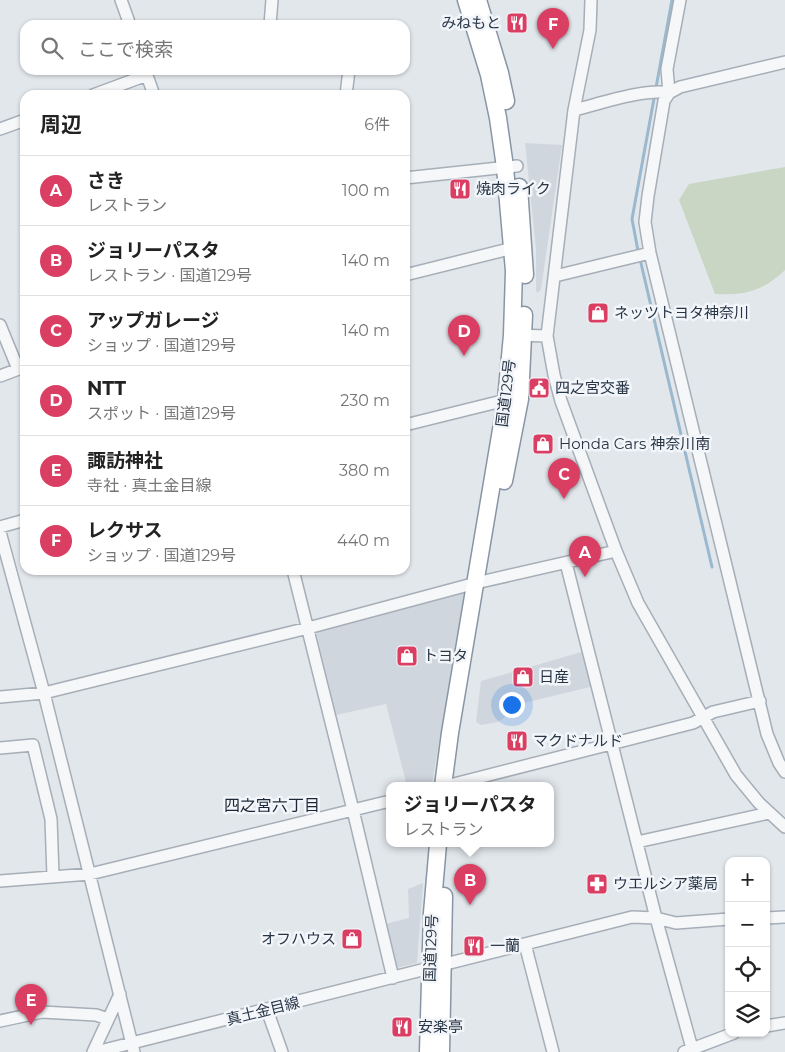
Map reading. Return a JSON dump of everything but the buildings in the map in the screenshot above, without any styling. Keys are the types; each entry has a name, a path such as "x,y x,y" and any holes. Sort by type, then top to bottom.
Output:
{"highway":[{"name":"国道129号","path":"466,0 488,75 511,166"},
{"name":"国道129号","path":"450,782 463,716 506,400 518,335 525,271 518,246 511,166 510,118 500,72 478,0"},
{"name":"国道129号","path":"481,582 520,399 518,335"},
{"name":"国道129号","path":"438,847 432,913 441,1052"},
{"name":"国道129号","path":"428,1052 443,913 448,847"}],"street":[{"path":"121,0 128,20"},
{"path":"270,20 272,0"},
{"path":"591,0 590,30 574,110 547,336 554,375 561,402 616,551 638,604 736,775 747,790 785,827"},
{"path":"680,0 667,68 664,101 645,222 650,253 767,734 779,763 785,772"},
{"path":"574,110 646,93 664,92 785,62"},
{"path":"106,90 141,75"},
{"path":"147,75 152,90"},
{"path":"347,90 348,75"},
{"path":"0,130 20,122"},
{"path":"410,177 511,166"},
{"path":"410,274 518,246"},
{"path":"555,276 650,253"},
{"path":"0,325 20,366"},
{"path":"518,335 547,336"},
{"path":"0,376 20,368"},
{"path":"410,424 506,400"},
{"path":"0,527 20,521"},
{"path":"0,532 44,693 133,1048"},
{"path":"0,697 44,693 308,628 481,582 616,551"},
{"path":"566,563 689,1051 725,1037"},
{"path":"294,575 393,978"},
{"path":"465,782 692,723 713,712 760,701"},
{"path":"0,748 33,745 51,819 53,876"},
{"path":"0,881 90,874 386,802"},
{"path":"637,842 769,813"},
{"name":"真土金目線","path":"94,1052 133,1048 267,1010 632,917 656,918 676,923 725,919"},
{"path":"770,918 785,917"},
{"path":"525,944 553,1052"},
{"path":"94,1052 120,994"},
{"path":"267,1010 282,1052"},
{"path":"0,1021 42,1012 96,1015 108,1019"},
{"path":"770,1025 785,1023"}],"shaded area":[{"path":"525,143 562,145 541,289 538,293 536,291 536,249"},
{"name":"トヨタ","path":"465,592 432,782 406,782 386,704 336,715 316,632"},
{"name":"日産","path":"585,651 594,686 520,704 519,708 504,712 505,717 498,722 481,725 476,722 481,681"},
{"path":"423,883 417,963 396,968 385,924 409,918 408,889"}],"green space":[{"path":"785,167 785,270 770,282 753,290 735,294 715,294 679,200 689,184"}],"waterway":[{"path":"638,251 632,219 672,0"},
{"path":"640,259 712,567"}],"place":[{"name":"みねもと","path":"517,23"},
{"name":"レクサス","path":"553,49"},
{"name":"焼肉ライク","path":"460,189"},
{"name":"ネッツトヨタ神奈川","path":"598,313"},
{"name":"NTT","path":"464,356"},
{"name":"四之宮交番","path":"539,388"},
{"name":"Honda Cars 神奈川南","path":"543,444"},
{"name":"アップガレージ","path":"564,499"},
{"name":"さき","path":"585,577"},
{"name":"トヨタ","path":"407,656"},
{"name":"日産","path":"523,677"},
{"name":"マクドナルド","path":"517,741"},
{"name":"ウエルシア薬局","path":"597,884"},
{"name":"ジョリーパスタ","path":"470,905"},
{"name":"オフハウス","path":"352,939"},
{"name":"一蘭","path":"474,946"},
{"name":"諏訪神社","path":"31,1025"},
{"name":"安楽亭","path":"402,1027"}],"district":[{"name":"四之宮六丁目","path":"272,805"}]}
